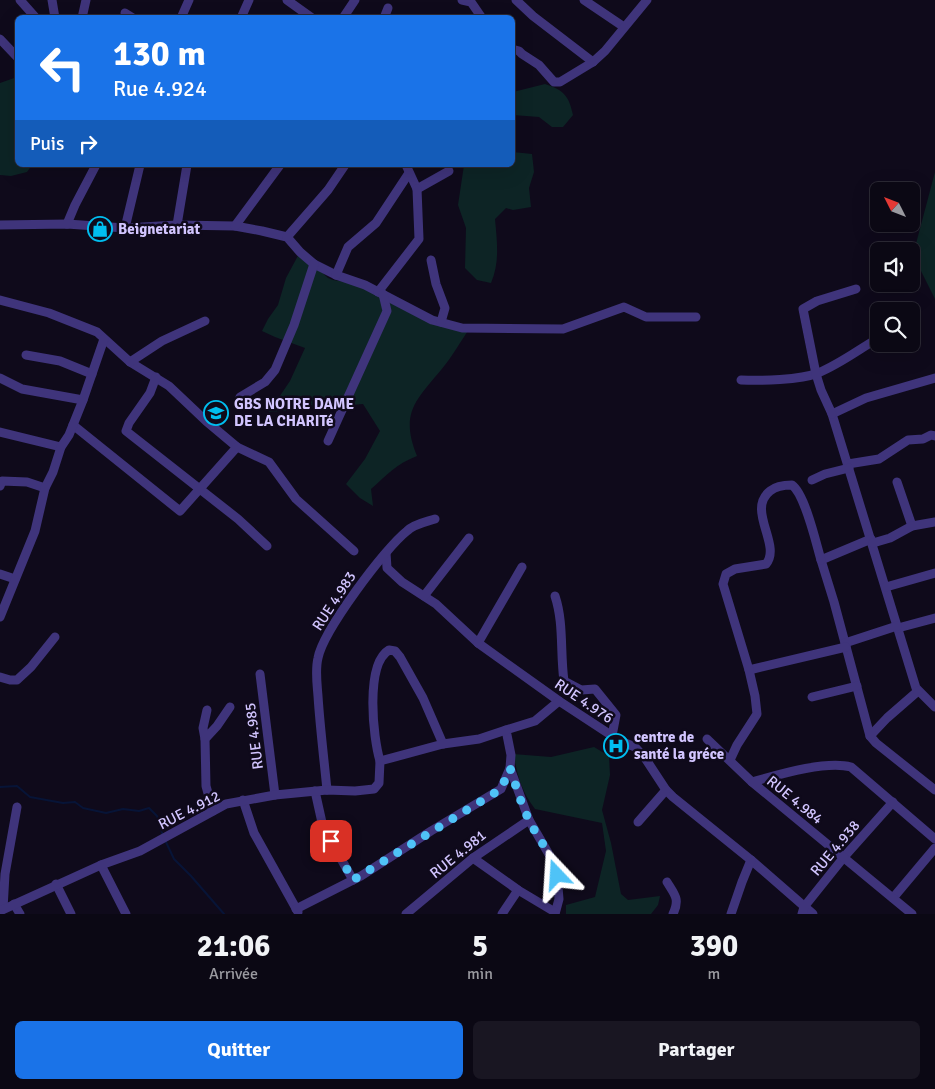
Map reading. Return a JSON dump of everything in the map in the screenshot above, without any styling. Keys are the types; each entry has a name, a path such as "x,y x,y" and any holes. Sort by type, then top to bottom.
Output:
{"street":[{"path":"20,0 33,15"},
{"path":"52,0 54,15"},
{"path":"83,15 86,0"},
{"path":"182,15 189,0"},
{"path":"242,15 249,0"},
{"path":"345,15 355,0"},
{"path":"462,0 471,2 480,15"},
{"path":"516,0 533,16 593,62"},
{"path":"584,0 624,27"},
{"path":"515,50 534,62 551,79 560,82 593,62 606,51 647,0"},
{"path":"289,1 308,15"},
{"path":"385,15 388,8"},
{"path":"125,13 129,15"},
{"path":"0,39 15,55"},
{"path":"68,224 75,205 95,167"},
{"path":"125,228 140,167"},
{"path":"178,225 187,167"},
{"path":"235,226 279,167"},
{"path":"287,237 328,190 344,167"},
{"path":"381,293 419,239 417,189 408,169"},
{"path":"336,275 348,247 376,223 408,169"},
{"path":"417,189 449,171"},
{"path":"0,225 68,224 125,228 178,225 235,226 287,237 314,264 336,275 365,284 432,320 462,328 563,329 624,307 646,317 696,317"},
{"path":"431,260 436,284 445,308 441,322"},
{"path":"240,397 265,382 275,370 294,325 314,264"},
{"path":"856,289 816,301 802,309 816,374 832,414 918,691 935,707"},
{"path":"328,441 387,311 381,293"},
{"path":"0,300 49,313 97,332 130,362 169,386 237,447 269,462 296,500 354,551"},
{"path":"130,362 162,341 205,321"},
{"path":"0,617 35,531 45,488 53,472 61,447 69,435 83,400 104,339"},
{"path":"741,380 762,381 816,374 870,343"},
{"path":"26,355 60,361 92,374"},
{"path":"156,377 150,393 129,422 126,431 238,519 267,546"},
{"path":"0,378 22,389 83,400"},
{"path":"832,414 866,398 935,378"},
{"path":"73,425 124,464 178,510 182,509 237,447"},
{"path":"0,432 61,447"},
{"path":"812,480 848,466 879,459 908,440 923,440 931,435 935,436"},
{"path":"0,486 2,481 28,482 45,488"},
{"path":"897,482 912,526"},
{"path":"730,760 737,745 757,714 749,670 723,584 726,574 768,562 770,558 769,544 761,509 762,501 772,490 785,485 792,485 799,492 813,529 870,736 876,743 935,790"},
{"name":"RUE 4.983","path":"326,790 319,725 318,659 322,645 330,630 370,572 386,553 409,529 435,519"},
{"path":"821,560 872,541 890,538 912,526 935,522"},
{"path":"424,596 469,538"},
{"name":"RUE 4.976","path":"386,553 387,568 402,582 436,604 478,644 559,701 612,736 640,751 666,790 751,860 803,910 813,914"},
{"path":"478,644 522,567"},
{"path":"886,587 935,573"},
{"path":"0,574 14,579"},
{"path":"556,596 560,611 561,665 564,681 581,690 595,689 616,715 612,736"},
{"path":"749,670 846,645 898,627 935,618"},
{"path":"0,676 10,680 17,680 31,667 55,637"},
{"name":"RUE 4.912","path":"2,910 56,884 140,851 226,804 275,795 326,790 355,791 374,789 380,783 380,761 376,747 373,706 374,682 377,664 389,650 395,651 400,657 423,698 443,744"},
{"name":"RUE 4.985","path":"260,674 275,795"},
{"path":"812,697 857,686"},
{"path":"870,736 887,718 918,691"},
{"path":"380,761 443,744 479,739 535,721 559,701"},
{"path":"205,739 230,707"},
{"path":"207,710 203,728 206,786 213,811"},
{"path":"243,800 254,833 298,911 353,880 501,789 510,768 511,755 506,730"},
{"path":"707,739 752,782"},
{"name":"RUE 4.984","path":"752,782 794,770 845,765 862,775 935,839"},
{"path":"473,858 518,890 555,913 559,899 554,863 529,820 510,768"},
{"name":"RUE 4.984","path":"752,782 912,914"},
{"path":"638,822 666,790"},
{"path":"314,792 323,827 353,880"},
{"name":"RUE 4.938","path":"803,910 844,857 893,802"},
{"path":"2,910 5,874 16,807"},
{"name":"RUE 4.981","path":"406,914 473,858 529,820"},
{"path":"893,898 935,848"},
{"path":"732,914 751,860"},
{"path":"101,865 126,914"},
{"path":"667,882 677,897 673,914"},
{"path":"56,884 71,914"},
{"path":"502,914 518,890"},
{"path":"14,904 20,914"}],"green space":[{"path":"15,78 15,167 31,167 27,172 11,176 0,175 0,83"},
{"path":"545,84 561,91 565,95 570,103 573,115 563,127 552,127 539,117 515,115 515,92"},
{"path":"515,152 532,154 534,172 529,188 531,207 513,210 506,208 495,219 497,252 496,267 491,283 477,280 465,268 466,228 458,205 464,167 515,167"},
{"path":"935,172 935,299 920,269 920,242 916,242"},
{"path":"300,252 328,278 365,285 432,320 470,328 449,360 417,400 413,409 410,429 417,456 397,466 371,489 373,506 360,498 346,484 365,459 380,431 363,404 269,412 290,381 305,348 262,331 278,305 286,278"},
{"path":"594,747 609,756 610,775 602,810 621,894 628,900 660,896 658,905 651,914 566,914 566,905 595,897 606,851 602,823 535,809 521,783 513,754 551,757"}],"waterway":[{"path":"0,787 17,786 30,797 63,803 75,802 83,808 106,813 123,809 139,811 149,808 157,816 163,836"},
{"path":"165,840 174,859 224,914"}],"place":[{"name":"Beignetariat","path":"100,229"},
{"name":"GBS NOTRE DAME DE LA CHARITé","path":"216,413"},
{"name":"centre de santé la gréce","path":"616,746"}],"route":[{"path":"331,841 353,880 501,789 510,768 529,820 549,852 557,875"}]}
